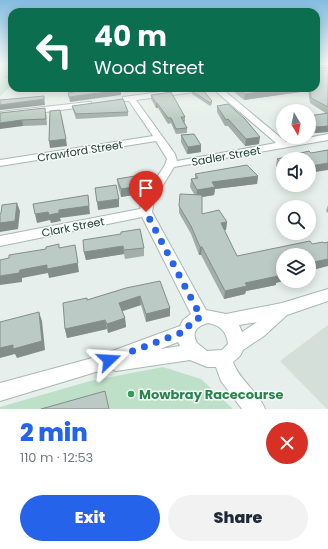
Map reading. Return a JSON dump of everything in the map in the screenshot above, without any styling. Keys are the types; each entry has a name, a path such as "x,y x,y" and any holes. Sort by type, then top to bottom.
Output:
{"street":[{"path":"117,100 177,92"},
{"path":"221,92 284,145"},
{"path":"131,98 170,154 170,166 148,200 146,212 201,317"},
{"path":"0,115 94,103"},
{"name":"Crawford Street","path":"0,163 159,138"},
{"name":"Sadler Street","path":"170,166 328,138"},
{"name":"Clark Street","path":"0,241 146,212"},
{"path":"226,321 282,310 328,296"},
{"path":"236,345 234,329 226,321 216,316 201,317 191,322 186,331 186,342 193,352 200,357 209,360 222,358 232,352 236,345 258,331 282,310"},
{"path":"0,392 96,365 186,331"},
{"path":"96,365 193,352"},
{"path":"222,358 228,375 255,409"}],"shaded area":[{"path":"328,325 328,409 327,409 280,361"}],"green space":[{"path":"0,83 8,83 8,89 0,96"},
{"name":"Mowbray Racecourse","path":"163,367 201,379 233,409 0,409 0,407 90,381"}],"building":[{"path":"320,83 328,83 328,107 311,98 310,92 320,92"},
{"path":"73,92 106,92 69,97 68,93"},
{"path":"171,92 185,117 181,117 187,128 176,129 171,118 168,118 151,95"},
{"path":"194,92 204,92 212,101 210,103"},
{"path":"242,92 259,92 245,94"},
{"path":"44,96 44,99 0,105 0,100"},
{"path":"123,99 128,112 76,114 72,106"},
{"path":"228,104 245,119 260,137 246,139 228,119 226,120 217,106"},
{"path":"45,108 46,119 0,123 0,113"},
{"path":"60,110 66,139 49,141 50,111"},
{"path":"328,113 328,126 316,126 316,115"},
{"path":"194,134 201,145 188,147 181,135"},
{"path":"328,150 328,163 316,165 316,152"},
{"path":"247,165 258,176 212,182 215,187 197,190 191,179 198,178 195,174"},
{"path":"135,176 139,186 121,189 117,179"},
{"path":"116,185 119,199 97,202 95,188"},
{"path":"180,194 202,195 202,214 219,210 227,222 221,223 237,256 310,241 312,244 328,242 328,259 316,262 316,248 276,248 276,276 245,283 247,286 225,291 179,206"},
{"path":"88,195 89,206 59,210 59,213 49,215 48,212 35,214 33,204"},
{"path":"17,203 15,221 0,223 2,205"},
{"path":"140,229 144,248 124,250 123,246 84,252 83,240 121,234 121,232"},
{"path":"59,244 59,248 75,245 78,263 47,269 47,265 20,270 19,273 0,276 0,260 9,258 9,255 46,249 46,247"},
{"path":"160,281 170,308 146,314 140,296 119,303 125,318 107,324 105,320 65,329 63,303 87,298 87,300 126,288"},
{"path":"39,312 42,341 13,349 13,345 0,348 0,322"},
{"path":"105,391 109,409 41,409"}],"place":[{"name":"Mowbray Racecourse","path":"131,394"}],"route":[{"path":"109,360 186,331 191,322 201,317 146,212"}]}
